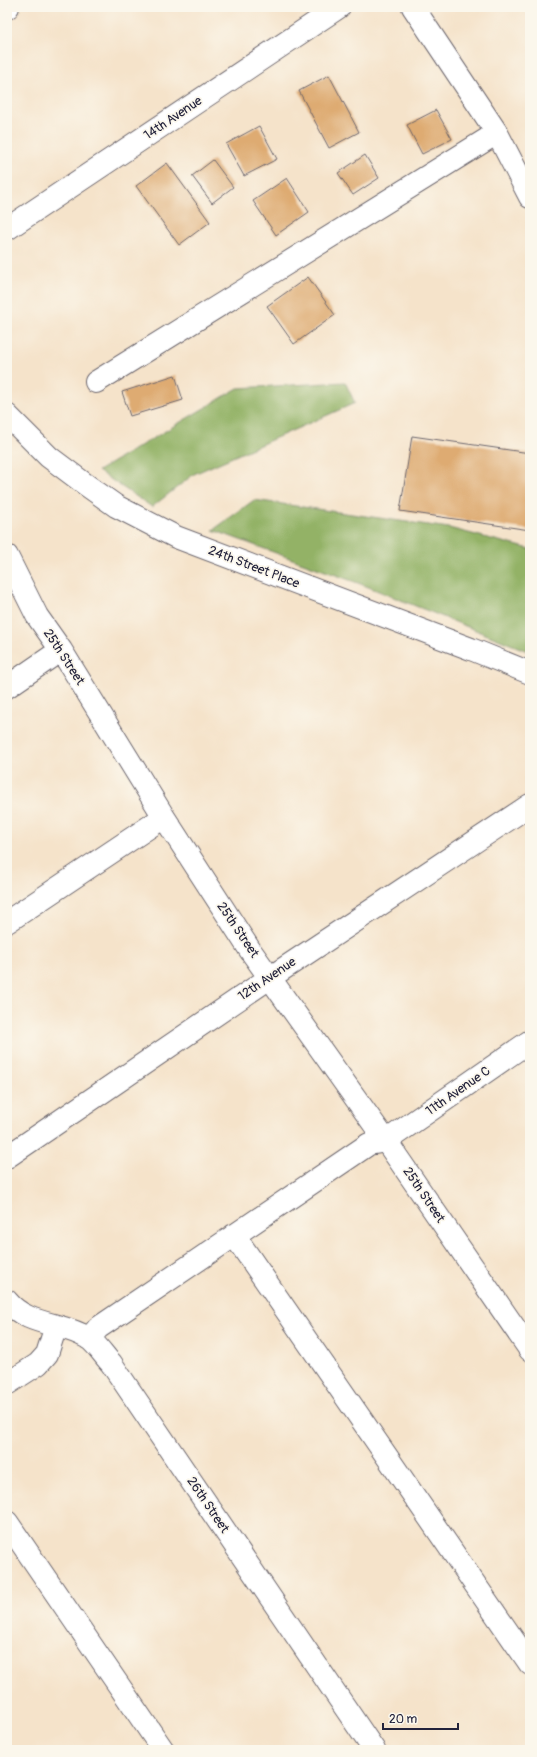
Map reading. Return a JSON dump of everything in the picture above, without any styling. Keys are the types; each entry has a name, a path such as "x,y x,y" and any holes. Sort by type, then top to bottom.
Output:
{"street":[{"name":"14th Avenue","path":"7,229 339,7"},
{"path":"413,7 497,133 530,197"},
{"path":"96,382 497,133"},
{"name":"24th Street Place","path":"7,415 49,457 85,484 116,506 176,537 471,649 530,674"},
{"name":"25th Street","path":"7,556 37,616 61,650 164,817 250,950 271,977 386,1141 530,1350"},
{"path":"7,687 61,650"},
{"name":"12th Avenue","path":"7,1157 271,977 530,805"},
{"path":"7,922 164,817"},
{"name":"11th Avenue C","path":"386,1141 530,1040"},
{"path":"89,1339 98,1328 369,1144 386,1141"},
{"path":"234,1235 530,1664"},
{"name":"26th Street","path":"7,1301 11,1306 24,1315 89,1339 112,1363 374,1750"},
{"path":"7,1384 38,1364 47,1354 56,1326"},
{"path":"7,1522 163,1750"}],"green space":[{"path":"345,382 355,403 194,474 152,507 98,471 238,388"},
{"path":"254,500 449,528 530,549 530,652 366,586 213,530"}],"building":[{"path":"329,75 359,132 329,148 299,91"},
{"path":"436,110 452,139 422,154 407,125"},
{"path":"259,126 277,159 244,176 226,144"},
{"path":"365,155 379,178 353,195 338,173"},
{"path":"213,160 233,187 212,203 192,176"},
{"path":"167,163 210,222 179,245 136,186"},
{"path":"287,178 309,212 276,235 253,201"},
{"path":"308,277 335,315 294,344 267,306"},
{"path":"175,375 183,400 130,416 122,392"},
{"path":"412,436 530,453 530,530 400,511"}]}
